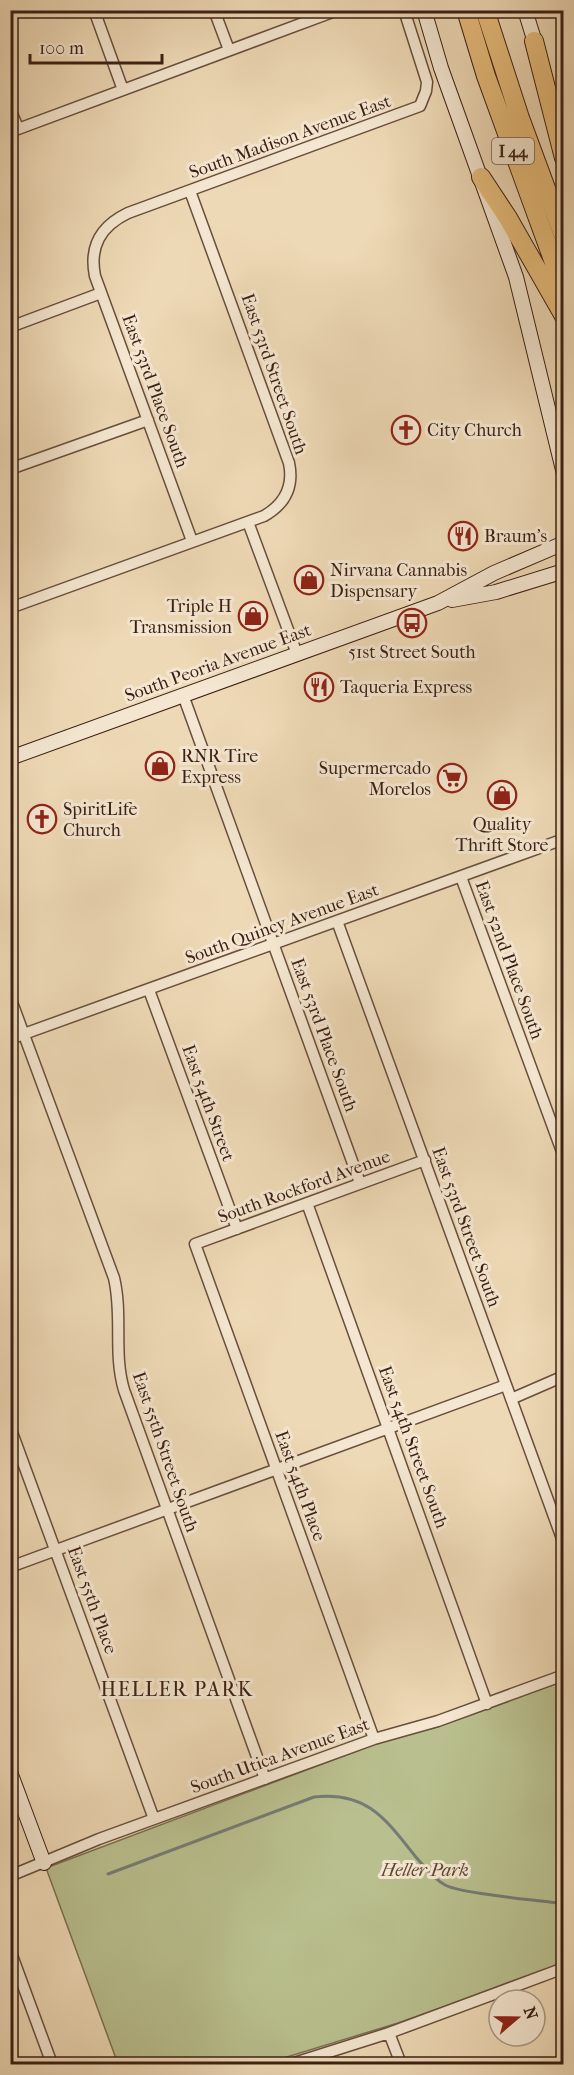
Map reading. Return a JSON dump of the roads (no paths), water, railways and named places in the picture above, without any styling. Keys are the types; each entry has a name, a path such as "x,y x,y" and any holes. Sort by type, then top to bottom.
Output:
{"highway":[{"name":"I 44","path":"466,10 486,76 564,290"},
{"name":"I 44","path":"485,10 520,118 564,237"},
{"path":"534,41 564,158"},
{"path":"481,177 508,218 564,316"}],"main road":[{"path":"424,10 441,68 516,276 564,474"},
{"path":"525,10 564,123"},
{"name":"South Peoria Avenue East","path":"10,758 438,603 494,573 564,543"},
{"name":"South Peoria Avenue East","path":"438,603 496,592 564,571"},
{"path":"10,1772 44,1863"}],"street":[{"path":"94,10 123,90"},
{"path":"214,10 229,50"},
{"name":"South Madison Avenue East","path":"93,251 106,226 116,219 420,106 427,82 404,10"},
{"path":"10,109 14,130 335,11"},
{"name":"East 53rd Street South","path":"10,608 192,540 264,516 280,505 288,492 291,472 190,191"},
{"name":"East 53rd Place South","path":"93,251 93,265 101,293 192,540"},
{"path":"10,327 101,293"},
{"path":"10,469 148,420"},
{"path":"248,522 297,654"},
{"name":"East 53rd Place South","path":"183,695 360,1183"},
{"name":"South Quincy Avenue East","path":"10,1038 564,839"},
{"name":"East 52nd Place South","path":"461,877 564,1157"},
{"name":"East 53rd Street South","path":"337,921 564,1544"},
{"name":"East 54th Street","path":"148,990 237,1228"},
{"name":"East 55th Street South","path":"10,997 114,1278 119,1306 117,1345 120,1375 265,1779"},
{"name":"South Rockford Avenue","path":"195,1244 425,1160"},
{"name":"East 54th Street South","path":"307,1203 487,1704"},
{"name":"East 54th Place","path":"195,1244 374,1739"},
{"path":"511,1399 564,1376"},
{"path":"10,1567 506,1385"},
{"name":"East 55th Place","path":"10,1427 154,1819"},
{"name":"South Utica Avenue East","path":"10,1876 154,1819 374,1739 487,1704 564,1676"},
{"path":"10,1950 52,2064"},
{"path":"291,2064 389,2033 564,1968"},
{"path":"389,2033 401,2064"}],"waterway":[{"path":"108,1874 314,1797 332,1796 348,1798 373,1810 394,1830 429,1872 445,1885 484,1894 564,1904"}],"place":[{"name":"City Church","path":"406,430"},
{"name":"Braum's","path":"463,536"},
{"name":"Nirvana Cannabis Dispensary","path":"309,580"},
{"name":"Triple H Transmission","path":"253,616"},
{"name":"51st Street South","path":"412,623"},
{"name":"Taqueria Express","path":"319,687"},
{"name":"RNR Tire Express","path":"160,766"},
{"name":"Supermercado Morelos","path":"452,778"},
{"name":"Quality Thrift Store","path":"502,795"},
{"name":"SpiritLife Church","path":"42,819"}],"district":[{"name":"HELLER PARK","path":"177,1689"}],"park label":[{"name":"Heller Park","path":"425,1870"}]}
